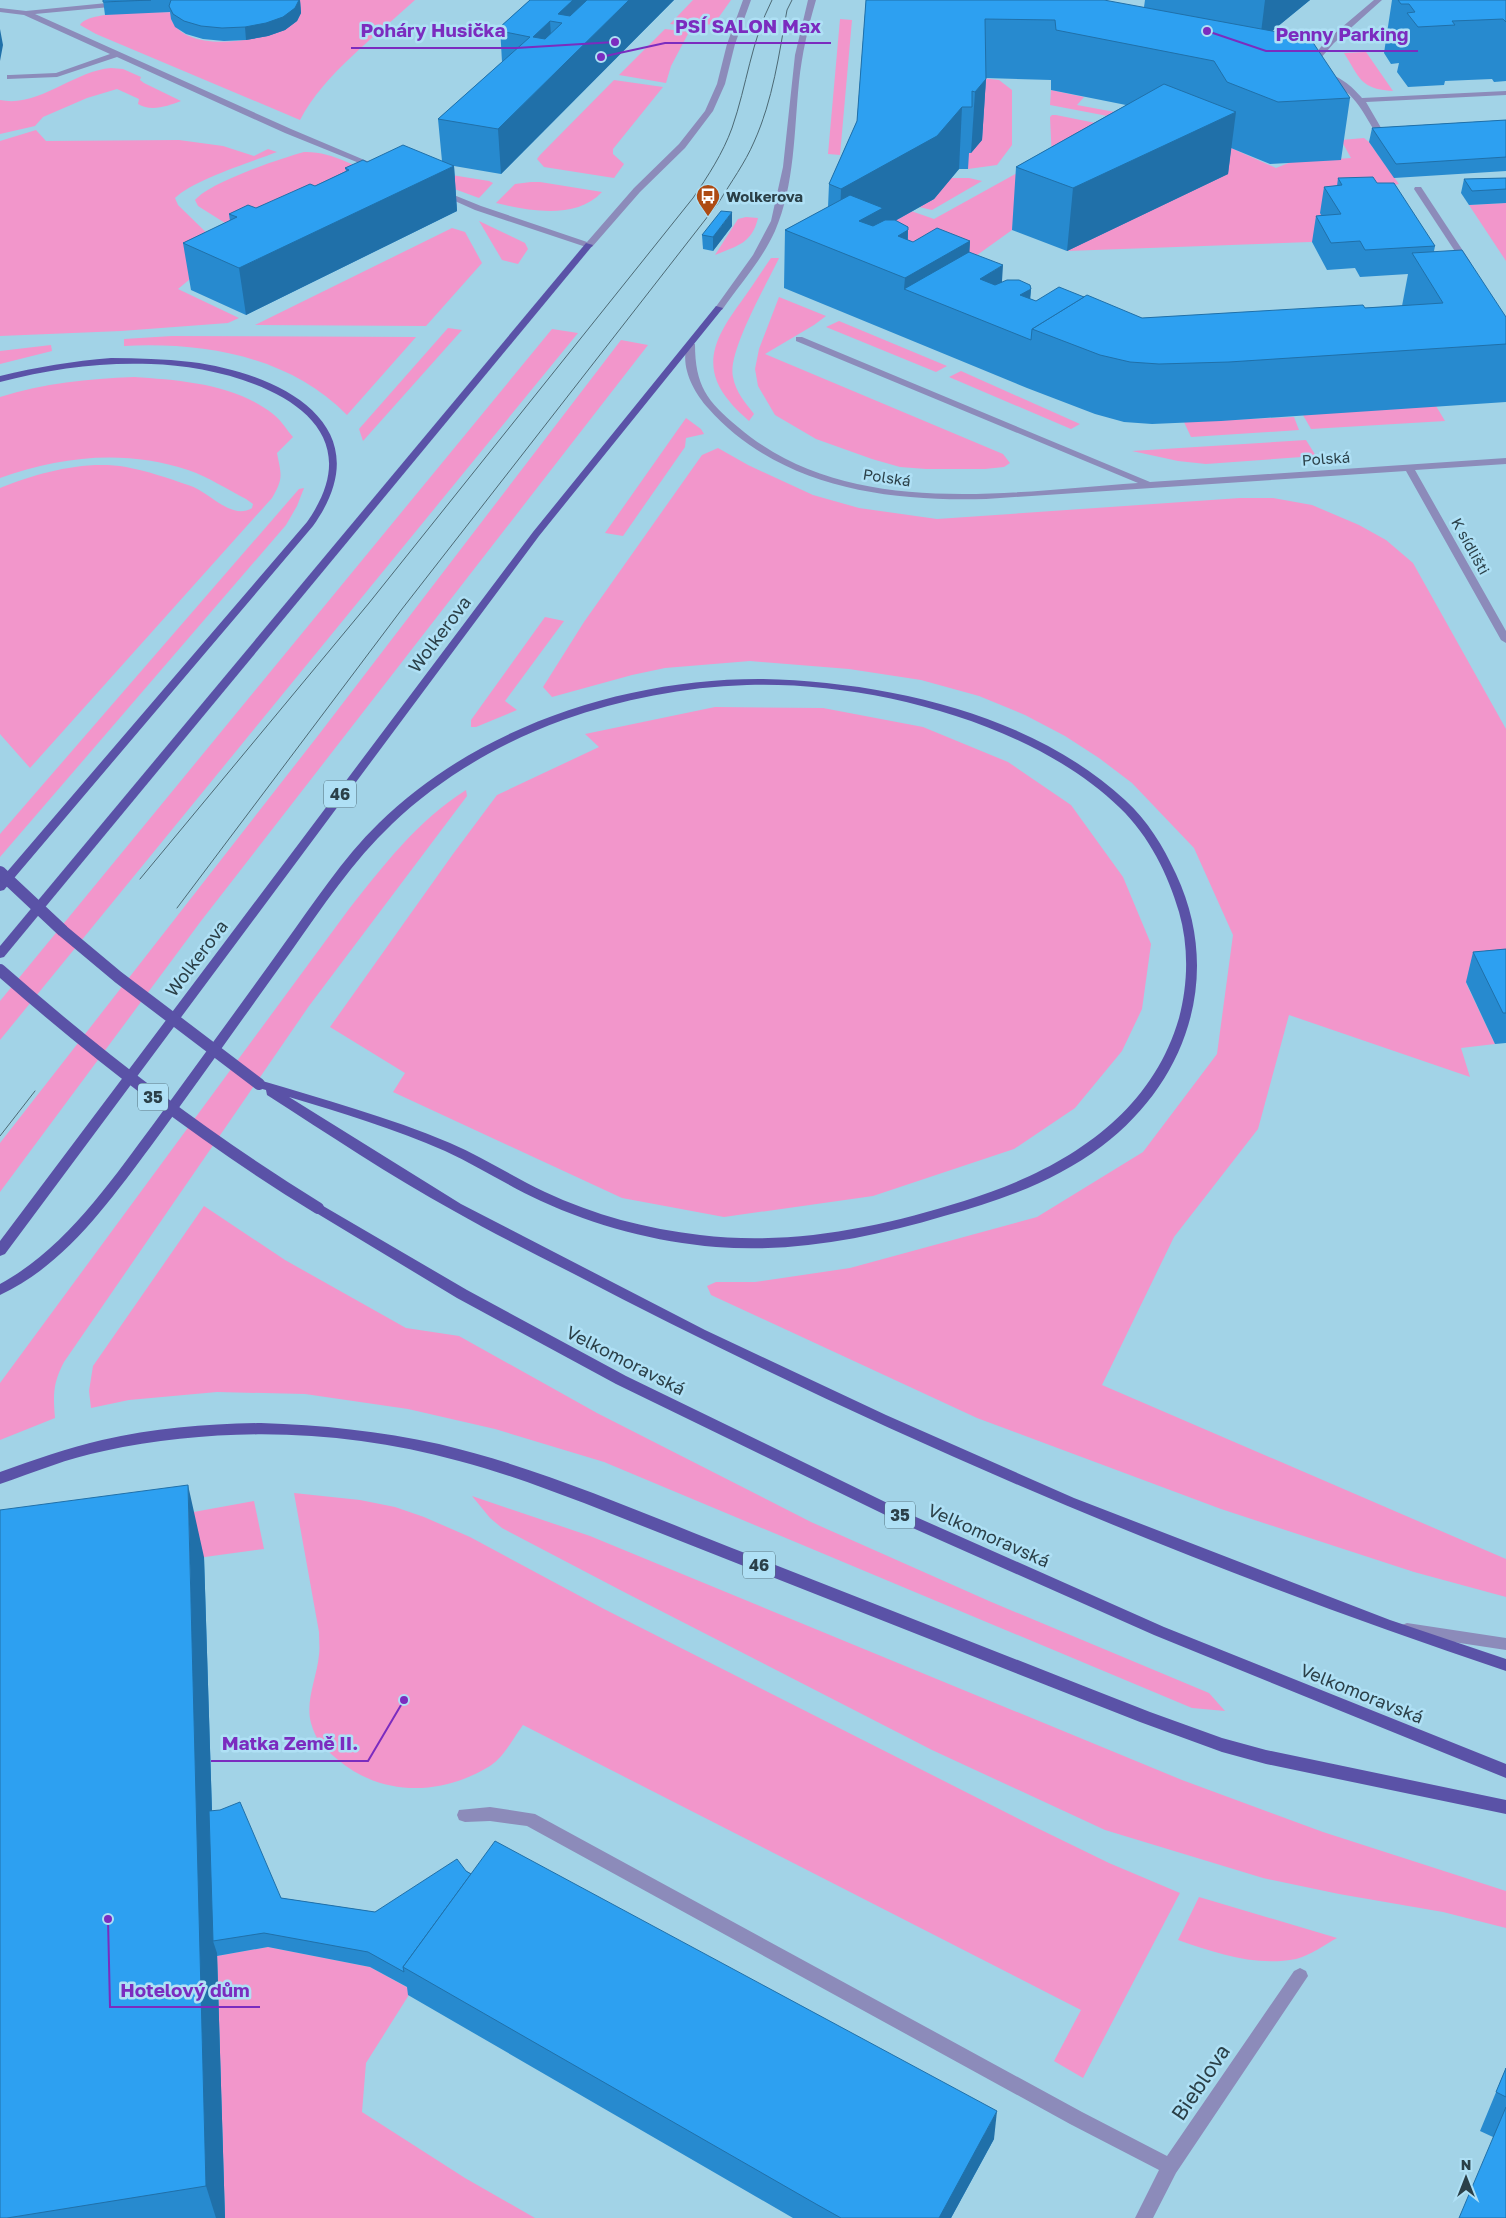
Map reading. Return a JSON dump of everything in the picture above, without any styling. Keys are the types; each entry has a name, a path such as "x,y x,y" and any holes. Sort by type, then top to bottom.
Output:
{"main road":[{"path":"0,954 589,245"},
{"name":"Wolkerova","path":"0,1251 519,557 719,308"},
{"path":"0,379 70,364 130,361 189,364 227,372 278,390 308,410 321,426 330,442 333,469 327,500 310,524 0,887"},
{"path":"0,1290 15,1282 56,1250 97,1207 275,966 310,915 366,843 389,820 428,788 464,764 535,729 599,705 669,690 720,683 772,682 833,687 898,696 951,709 981,719 1051,752 1103,787 1122,804 1146,831 1162,857 1181,898 1193,946 1192,984 1182,1027 1167,1064 1154,1086 1119,1126 1074,1159 1022,1188 873,1231 802,1242 773,1244 714,1242 656,1232 581,1212 551,1200 456,1151 376,1119 259,1084"},
{"path":"0,872 71,938 203,1045 357,1148 472,1216 700,1334 856,1407 1069,1502 1386,1625 1506,1665"},
{"name":"Velkomoravská","path":"0,970 63,1026 141,1088 274,1182 462,1294 621,1380 912,1521 1159,1631 1506,1771"},
{"name":"46","path":"0,1478 111,1443 167,1433 210,1429 257,1428 306,1431 385,1439 423,1446 500,1466 633,1515 1222,1746 1506,1807"}],"street":[{"path":"434,190 478,208 589,245 637,190 682,146 709,111 721,84 731,44 747,0"},
{"name":"Wolkerova","path":"719,308 766,240 775,223 783,189 802,37 812,0"},
{"path":"1378,0 1331,41 1304,71 1341,80 1352,89 1383,138"},
{"path":"0,10 26,13 107,4"},
{"path":"26,13 305,138 382,169"},
{"path":"10,77 57,75 117,54"},
{"path":"1360,100 1506,93"},
{"path":"1418,189 1474,274"},
{"name":"Polská","path":"800,339 1149,485"},
{"name":"Polská","path":"691,344 691,368 698,389 736,432 775,455 839,483 881,492 922,497 994,496 1506,461"},
{"name":"K sídlišti","path":"1409,468 1506,640"},
{"path":"1386,1625 1506,1644"},
{"path":"465,1815 490,1814 530,1819 1076,2118 1170,2167"},
{"name":"Bieblova","path":"1144,2218 1170,2167 1300,1976"}],"shaded area":[{"path":"293,0 415,0 337,71 310,103 300,120 96,34 80,25 86,20 108,15 173,12 171,19 180,31 194,38 211,41 250,39 285,28 297,21"},
{"path":"693,0 731,0 714,24 691,26 670,24"},
{"path":"840,19 852,20 840,155 828,154"},
{"path":"665,29 689,32 671,66 666,83 619,75"},
{"path":"1366,52 1393,91 1367,85 1362,81 1344,53"},
{"path":"111,68 123,69 141,77 140,80 144,83 181,101 165,106 148,108 138,104 139,99 117,89 87,98 43,117 35,126 0,134 0,100 28,99 83,75"},
{"path":"981,78 999,80 1012,90 1012,145 997,165 968,169 968,153"},
{"path":"614,80 663,87 613,149 613,154 624,164 614,178 544,167 537,159 540,155"},
{"path":"1051,90 1084,97 1077,105 1185,125 1181,130 1050,105"},
{"path":"1052,115 1130,130 1052,160 1050,117"},
{"path":"36,130 46,141 179,140 223,146 254,156 268,149 277,152 208,178 183,191 175,198 178,205 218,244 190,279 178,289 239,318 228,323 121,331 0,336 0,141"},
{"path":"1364,138 1369,142 1399,184 1394,185 1336,241 1067,251 1220,143 1276,168 1291,162 1351,158 1341,140"},
{"path":"304,152 314,152 335,157 383,179 225,223 198,206 195,200 203,193 229,179"},
{"path":"408,168 493,183 479,198 408,172"},
{"path":"1019,172 1012,230 934,286 839,252 911,211 934,219"},
{"path":"951,178 969,178 982,181 932,210 919,207 934,199"},
{"path":"531,182 602,192 591,201 579,207 566,210 523,209 496,203 515,184"},
{"path":"1506,203 1506,261 1469,205"},
{"path":"746,217 758,218 752,233 742,243 715,255 738,219"},
{"path":"479,221 525,243 528,249 518,264 502,260"},
{"path":"452,228 465,232 482,263 426,326 255,325"},
{"path":"771,258 779,258 742,335 733,366 736,388 754,414 749,421 732,405 720,388 715,375 713,361 715,349 726,324"},
{"path":"779,297 826,316 765,354 1003,454 1010,463 1004,467 985,469 900,467 816,439 775,415 758,386 755,369 759,349"},
{"path":"839,321 947,366 936,372 826,327"},
{"path":"448,328 462,330 363,441 359,429"},
{"path":"552,329 578,333 0,1040 0,1001"},
{"path":"172,336 416,337 347,415 324,395 299,379 272,366 244,357 184,347 124,346 124,339"},
{"path":"621,340 648,345 201,921 0,1192 0,1143 320,733"},
{"path":"51,345 52,351 0,364 0,351"},
{"path":"961,371 1080,424 1071,429 949,377"},
{"path":"134,377 207,385 242,396 273,414 293,437 277,453 280,466 280,481 272,498 30,768 0,734 0,488 30,477 62,469 110,465 142,471 188,485 236,511 252,508 253,504 246,499 195,473 165,463 141,459 93,458 70,460 23,470 0,478 0,397 66,382"},
{"path":"1436,406 1445,421 1311,429 1303,415"},
{"path":"1294,417 1299,430 1191,437 1184,422"},
{"path":"686,418 701,429 704,434 686,438 685,447 623,536 605,533"},
{"path":"1306,440 1316,456 1206,464 1178,461 1132,451"},
{"path":"718,448 748,465 813,495 859,508 937,519 1240,498 1273,498 1312,505 1359,525 1386,540 1413,563 1506,729 1506,979 1466,983 1495,1044 1461,1048 1470,1077 1289,1015 1258,1129 1174,1237 1102,1385 1506,1559 1506,1597 1414,1572 1221,1509 977,1418 711,1295 707,1286 716,1282 755,1282 850,1268 1037,1217 1143,1152 1217,1054 1233,935 1194,848 1132,783 1099,758 1065,736 1025,715 979,696 921,680 849,669 750,661 665,668 552,697 543,687 584,622 702,455"},
{"path":"304,488 297,506 286,525 0,857 0,834 299,489"},
{"path":"545,617 564,621 505,701 517,710 476,727 471,727 471,720"},
{"path":"715,707 823,708 923,727 1008,762 1071,805 1123,877 1151,944 1142,1009 1122,1051 1075,1108 1014,1149 873,1196 724,1217 622,1198 393,1092 405,1073 330,1027 497,795 599,747 585,734"},
{"path":"466,790 467,796 309,1006 64,1362 55,1389 55,1418 0,1440 0,1383 349,909 402,845 432,815"},
{"path":"204,1206 285,1260 406,1328 459,1336 597,1413 811,1522 989,1601 1209,1693 1225,1711 1192,1708 604,1462 495,1429 408,1409 305,1394 217,1392 129,1400 91,1408 89,1391 93,1366"},
{"path":"294,1493 360,1500 395,1507 470,1537 604,1609 1033,1826 1109,1863 1180,1893 1083,2078 1054,2061 1081,2010 523,1725 504,1752 490,1766 452,1783 432,1787 392,1786 354,1771 337,1759 324,1748 311,1723 309,1706 318,1663 319,1632"},
{"path":"472,1496 590,1536 1182,1780 1323,1832 1506,1891 1506,1928 1443,1912 1339,1894 1263,1878 1105,1830 932,1750 502,1528 490,1518"},
{"path":"254,1501 264,1549 0,1585 122,1525"},
{"path":"1199,1897 1337,1938 1302,1957 1281,1961 1251,1960 1207,1950 1178,1940"},
{"path":"268,1947 370,1967 412,1990 366,2063 362,2112 465,2178 535,2218 225,2218 217,1956"}],"building":[{"path":"103,0 151,0 103,2"},
{"path":"171,0 299,0 295,8 283,17 245,27 222,28 201,26 184,21 173,14 169,6"},
{"path":"530,0 573,0 558,14 570,16 587,0 629,0 498,129 438,119 530,37 500,31 504,28 500,27","holes":["550,21 562,23 545,39 533,37"]},
{"path":"866,0 1104,0 1310,38 1350,98 1278,102 1227,82 1214,61 1056,30 1055,20 985,19 986,79 975,92 972,91 972,107 962,107 937,136 841,189 829,184 857,121"},
{"path":"1398,0 1506,0 1506,22 1503,19 1452,21 1455,25 1418,27 1407,13 1415,12 1409,4 1401,4"},
{"path":"1164,84 1236,112 1073,188 1016,167"},
{"path":"1506,120 1506,157 1396,164 1372,128"},
{"path":"403,145 454,166 239,268 183,243 237,217 229,214 248,205 256,208 310,184 315,186 349,170 345,168 363,160 367,162"},
{"path":"1373,177 1377,183 1394,183 1435,246 1365,250 1360,241 1331,243 1316,216 1341,214 1324,187 1342,185 1338,178"},
{"path":"1506,178 1506,189 1472,191 1464,179"},
{"path":"850,195 883,208 859,221 873,226 885,220 895,220 908,227 908,230 898,236 913,242 937,228 970,241 905,278 785,230"},
{"path":"721,211 732,212 713,237 702,235"},
{"path":"1462,250 1506,317 1506,344 1229,362 1159,364 1130,362 1100,355 1032,329 1087,295 1142,318 1363,305 1365,308 1443,303 1412,253"},
{"path":"969,252 1003,265 980,279 995,285 1007,280 1019,280 1030,285 1031,289 1020,295 1036,301 1059,287 1084,297 1032,329 1031,340 904,289"},
{"path":"1506,949 1506,1013 1503,1013 1473,952"},
{"path":"188,1485 206,2186 0,2218 0,1510"},
{"path":"240,1802 281,1898 375,1912 457,1859 466,1871 471,1874 403,1967 404,1972 368,1952 264,1933 213,1941 209,1811 220,1810"},
{"path":"495,1841 997,2111 939,2218 841,2218 403,1967"},
{"path":"1506,2068 1506,2097 1496,2092"},
{"path":"1506,2107 1506,2218 1459,2218"}],"tram line":[{"path":"140,879 369,603 693,198 715,164 732,128 754,47 772,0"},
{"path":"177,908 402,609 719,202 746,157 761,126 775,77 787,10 792,0"},
{"path":"0,1136 35,1091"}],"place":[{"name":"Penny Parking","path":"1207,31"},
{"name":"Poháry Husička","path":"615,42"},
{"name":"PSÍ SALON Max","path":"601,57"},
{"name":"Wolkerova","path":"708,217"},
{"name":"Matka Země II.","path":"404,1700"},
{"name":"Hotelový dům","path":"108,1919"}]}
